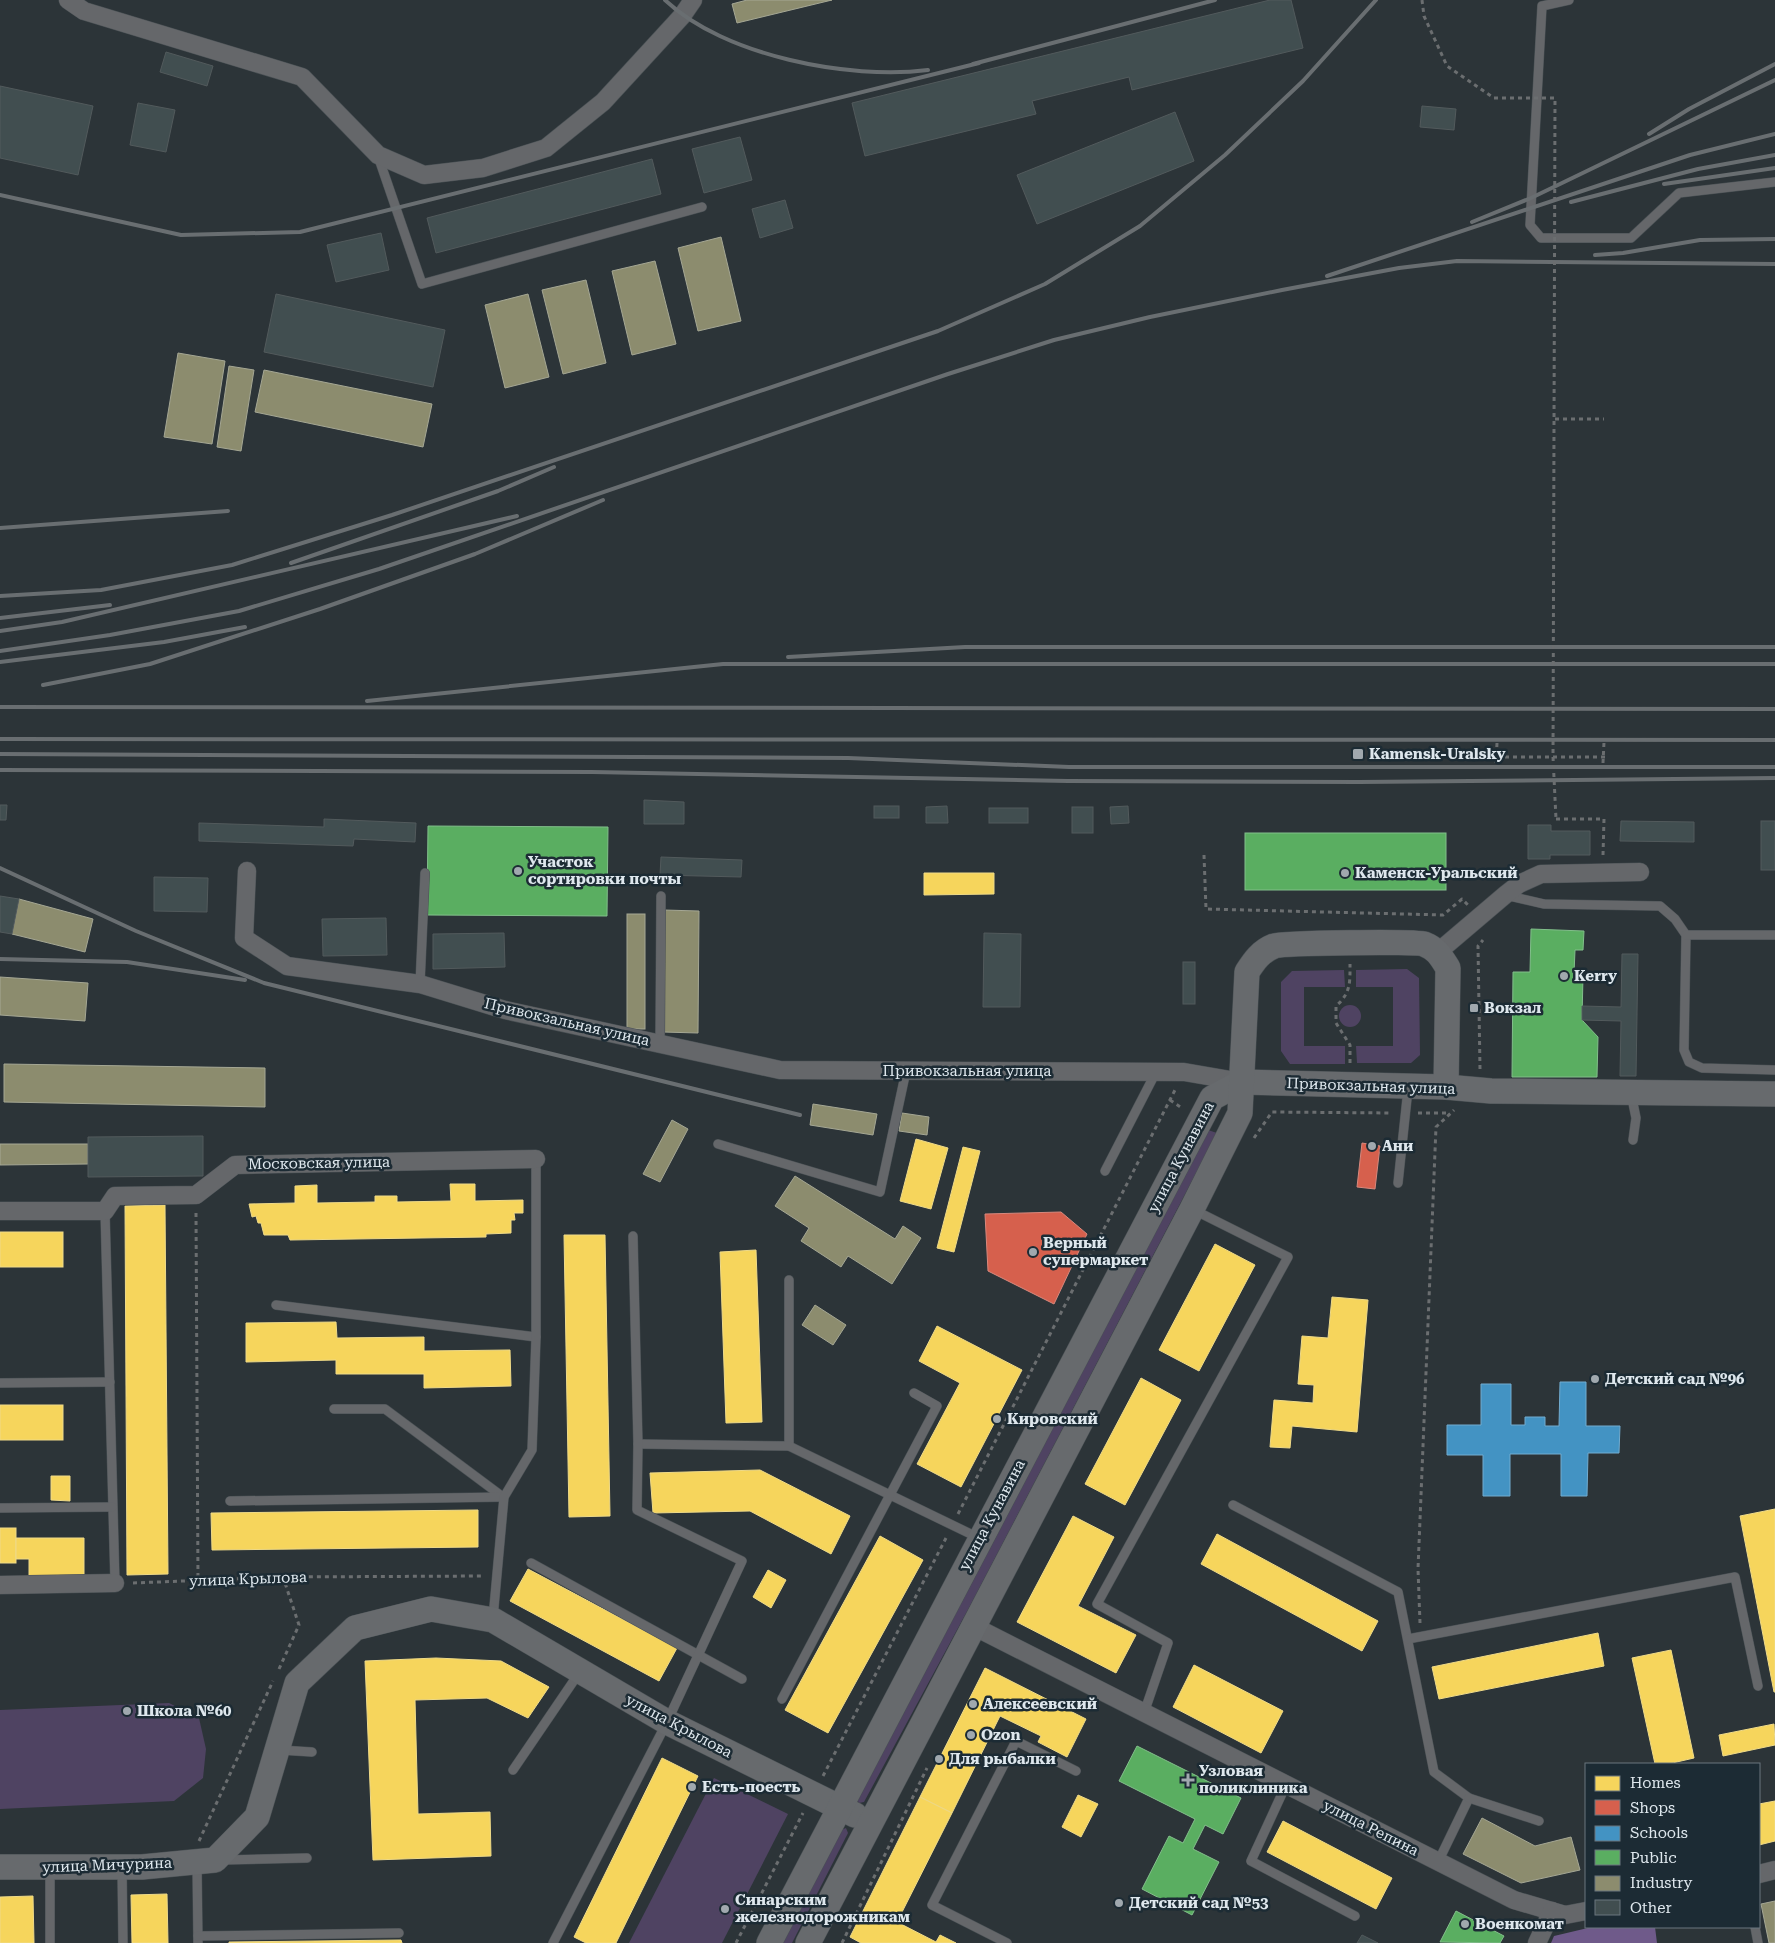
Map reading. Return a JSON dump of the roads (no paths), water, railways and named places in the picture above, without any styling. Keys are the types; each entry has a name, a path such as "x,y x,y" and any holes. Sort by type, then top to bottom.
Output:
{"street":[{"path":"68,0 84,11 302,77 378,156 424,176 483,168 546,148 603,102 682,16 693,0"},
{"name":"Привокзальная улица","path":"247,871 244,938 287,966 420,984 505,1010 780,1070 1184,1072 1242,1082 1409,1086 1452,1098 1491,1091 1775,1094"},
{"path":"1438,952 1478,916 1505,895 1520,884 1541,874 1640,872"},
{"path":"1242,1082 1247,972 1258,956 1275,945 1423,943 1438,952 1448,968 1452,1098"},
{"name":"улица Кунавина","path":"769,1943 1201,1118 1212,1098 1242,1082"},
{"name":"улица Кунавина","path":"813,1939 870,1822 1192,1209 1240,1113 1242,1082"},
{"name":"Московская улица","path":"105,1210 115,1196 196,1195 235,1165 536,1159"},
{"path":"0,1211 105,1210"},
{"path":"0,1585 115,1583"},
{"path":"200,1861 257,1818 297,1683 355,1628 431,1609 493,1620"},
{"name":"улица Крылова","path":"493,1620 667,1722 870,1822"},
{"name":"улица Репина","path":"973,1626 1514,1900 1565,1916 1585,1911"},
{"name":"улица Мичурина","path":"0,1867 122,1867 200,1861"},
{"path":"1760,1874 1775,1870"},
{"path":"1537,1943 1552,1911"}],"lane":[{"path":"1569,0 1542,6 1530,225 1541,238 1632,238 1679,193 1775,182"},
{"path":"378,156 422,284 702,207"},
{"path":"420,984 425,873"},
{"path":"1505,895 1544,904 1660,906 1675,919 1686,935 1684,1050 1689,1062 1702,1068 1775,1070"},
{"path":"660,1044 661,896"},
{"path":"1686,935 1775,935"},
{"path":"718,1144 880,1192 906,1071"},
{"path":"1105,1171 1156,1072"},
{"path":"1398,1183 1409,1086"},
{"path":"1631,1093 1636,1118 1633,1140"},
{"path":"493,1620 504,1497 532,1450 536,1337 536,1159"},
{"path":"1144,1713 1168,1643 1098,1604 1288,1257 1192,1209"},
{"path":"105,1210 115,1583"},
{"path":"553,1943 667,1722 742,1561 637,1510 638,1444 633,1236"},
{"path":"789,1280 789,1446"},
{"path":"276,1305 536,1337"},
{"path":"0,1383 110,1382"},
{"path":"782,1699 936,1406 914,1393"},
{"path":"334,1409 386,1409 504,1497"},
{"path":"638,1444 789,1446 980,1538"},
{"path":"230,1501 504,1497"},
{"path":"1233,1505 1398,1592 1434,1772 1469,1798 1539,1821"},
{"path":"0,1508 112,1507"},
{"path":"531,1562 742,1679"},
{"path":"1408,1639 1735,1577 1758,1686"},
{"path":"513,1770 580,1671"},
{"path":"1007,1943 932,1906 1016,1741 1076,1771"},
{"path":"277,1749 312,1752"},
{"path":"1286,1785 1251,1861 1355,1916"},
{"path":"1438,1862 1469,1798"},
{"path":"307,1858 200,1861 198,1940 399,1933"},
{"path":"50,1867 50,1943"},
{"path":"122,1867 124,1943"},
{"path":"1755,1928 1758,1943"}],"railway":[{"path":"665,0 690,19 720,36 789,60 862,71 896,72 928,70"},
{"path":"973,64 1215,0"},
{"path":"0,596 101,590 232,565 392,515 938,331 1045,284 1140,226 1225,155 1303,81 1376,0"},
{"path":"0,195 181,235 300,232 979,63"},
{"path":"1649,134 1689,109 1775,64"},
{"path":"1472,222 1531,198 1775,80"},
{"path":"1327,276 1690,155 1775,134"},
{"path":"1571,202 1698,169 1775,155"},
{"path":"1664,184 1775,168"},
{"path":"1595,255 1623,253 1700,240 1775,239"},
{"path":"0,651 110,635 239,611 379,569 948,374 1054,340 1150,317 1399,268 1457,261 1775,264"},
{"path":"291,563 498,491 554,467"},
{"path":"43,685 150,664 320,609 475,554 603,500"},
{"path":"0,528 228,511"},
{"path":"0,631 62,622 517,516"},
{"path":"0,618 110,605"},
{"path":"0,662 164,642 245,627"},
{"path":"788,657 965,647 1775,647"},
{"path":"367,701 723,664 1775,664"},
{"path":"0,707 1775,709"},
{"path":"0,739 1775,740"},
{"path":"0,754 848,758 1069,767 1775,767"},
{"path":"0,770 592,772 1068,781 1359,782 1775,778"},
{"path":"0,868 136,931 264,983 800,1115"},
{"path":"0,959 127,962 245,980"}],"place":[{"name":"Kamensk-Uralsky","path":"1358,754"},
{"name":"Участок сортировки почты","path":"518,871"},
{"name":"Каменск-Уральский","path":"1345,873"},
{"name":"Kerry","path":"1564,976"},
{"name":"Вокзал","path":"1474,1008"},
{"name":"Ани","path":"1372,1146"},
{"name":"Верный супермаркет","path":"1033,1252"},
{"name":"Детский сад №96","path":"1595,1379"},
{"name":"Кировский","path":"997,1419"},
{"name":"Алексеевский","path":"973,1704"},
{"name":"Школа №60","path":"127,1711"},
{"name":"Ozon","path":"971,1735"},
{"name":"Для рыбалки","path":"939,1759"},
{"name":"Узловая поликлиника","path":"1188,1780"},
{"name":"Есть-поесть","path":"692,1787"},
{"name":"Детский сад №53","path":"1119,1903"},
{"name":"Синарским железнодорожникам","path":"725,1909"},
{"name":"Военкомат","path":"1465,1924"}]}
